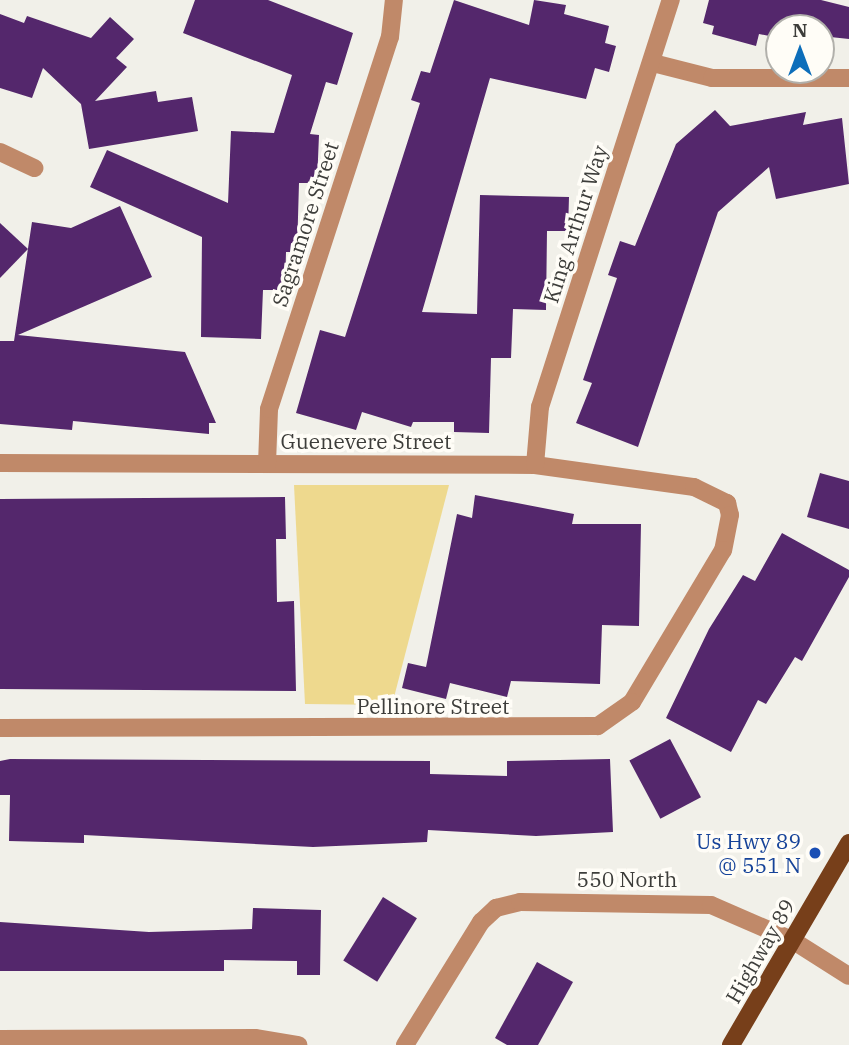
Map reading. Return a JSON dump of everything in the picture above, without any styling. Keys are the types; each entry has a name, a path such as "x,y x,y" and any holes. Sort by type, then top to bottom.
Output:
{"main road":[{"name":"Highway 89","path":"731,1045 849,843"}],"street":[{"name":"Sagramore Street","path":"267,464 269,409 390,37 394,0"},
{"name":"King Arthur Way","path":"535,465 540,407 653,63 671,0"},
{"path":"653,63 712,78 849,78"},
{"path":"0,152 35,168"},
{"name":"Guenevere Street","path":"0,463 535,465 681,484 727,503"},
{"name":"Pellinore Street","path":"0,728 598,726 632,702 723,550 727,503"},
{"name":"550 North","path":"405,1045 474,930 496,908 533,901 694,902 738,914 792,940 849,976"},
{"path":"0,1039 255,1038 298,1045"}],"shaded area":[{"path":"294,485 449,485 392,705 305,704"}],"building":[{"path":"195,0 268,0 353,33 337,85 326,82 310,134 319,135 317,183 299,183 297,252 286,252 285,290 263,290 261,339 201,337 202,237 90,187 107,150 228,203 231,131 274,133 292,75 183,33"},
{"path":"454,0 529,25 534,0 566,5 564,14 609,26 605,43 616,46 609,72 595,68 586,99 490,78 422,312 477,314 480,195 569,197 568,231 547,231 546,310 513,309 511,358 491,358 489,433 454,432 454,422 413,422 411,427 362,412 356,430 296,413 320,330 345,337 420,103 411,100 421,71 430,73"},
{"path":"709,0 821,0 849,7 849,39 835,38 835,14 765,14 765,35 759,34 756,46 712,34 714,26 703,23"},
{"path":"0,14 24,23 27,16 91,38 110,17 134,39 116,58 127,67 95,101 156,91 158,102 192,97 198,131 89,149 81,104 43,68 32,98 0,88"},
{"path":"715,110 730,126 806,112 803,125 842,118 849,184 776,199 769,167 718,212 638,447 576,423 592,383 583,380 617,278 608,275 620,241 635,246 676,144"},
{"path":"120,206 152,277 18,335 185,352 216,423 209,423 209,434 73,421 72,430 0,424 0,341 14,341 32,222 71,228"},
{"path":"0,223 28,249 0,278"},
{"path":"820,473 849,481 849,529 807,517"},
{"path":"475,495 574,514 572,524 641,524 639,626 602,625 600,684 511,681 507,697 450,683 446,699 402,688 408,663 426,667 457,514 472,518"},
{"path":"285,497 286,539 276,539 277,602 294,601 296,691 0,689 0,499"},
{"path":"782,533 849,570 849,577 802,661 795,657 766,704 758,700 731,752 666,718 709,629 743,575 755,581"},
{"path":"670,739 701,797 660,819 629,761"},
{"path":"10,759 430,761 430,774 507,776 507,761 610,759 613,832 536,836 428,830 427,842 313,847 84,835 84,843 9,841 10,795 0,795 0,761"},
{"path":"383,897 417,918 377,982 343,961"},
{"path":"253,908 321,910 320,975 297,975 297,961 224,960 224,971 0,971 0,922 149,932 252,929"},
{"path":"537,962 573,982 538,1045 507,1045 495,1038"}],"place":[{"name":"Us Hwy 89 @ 551 N","path":"815,853"}]}
